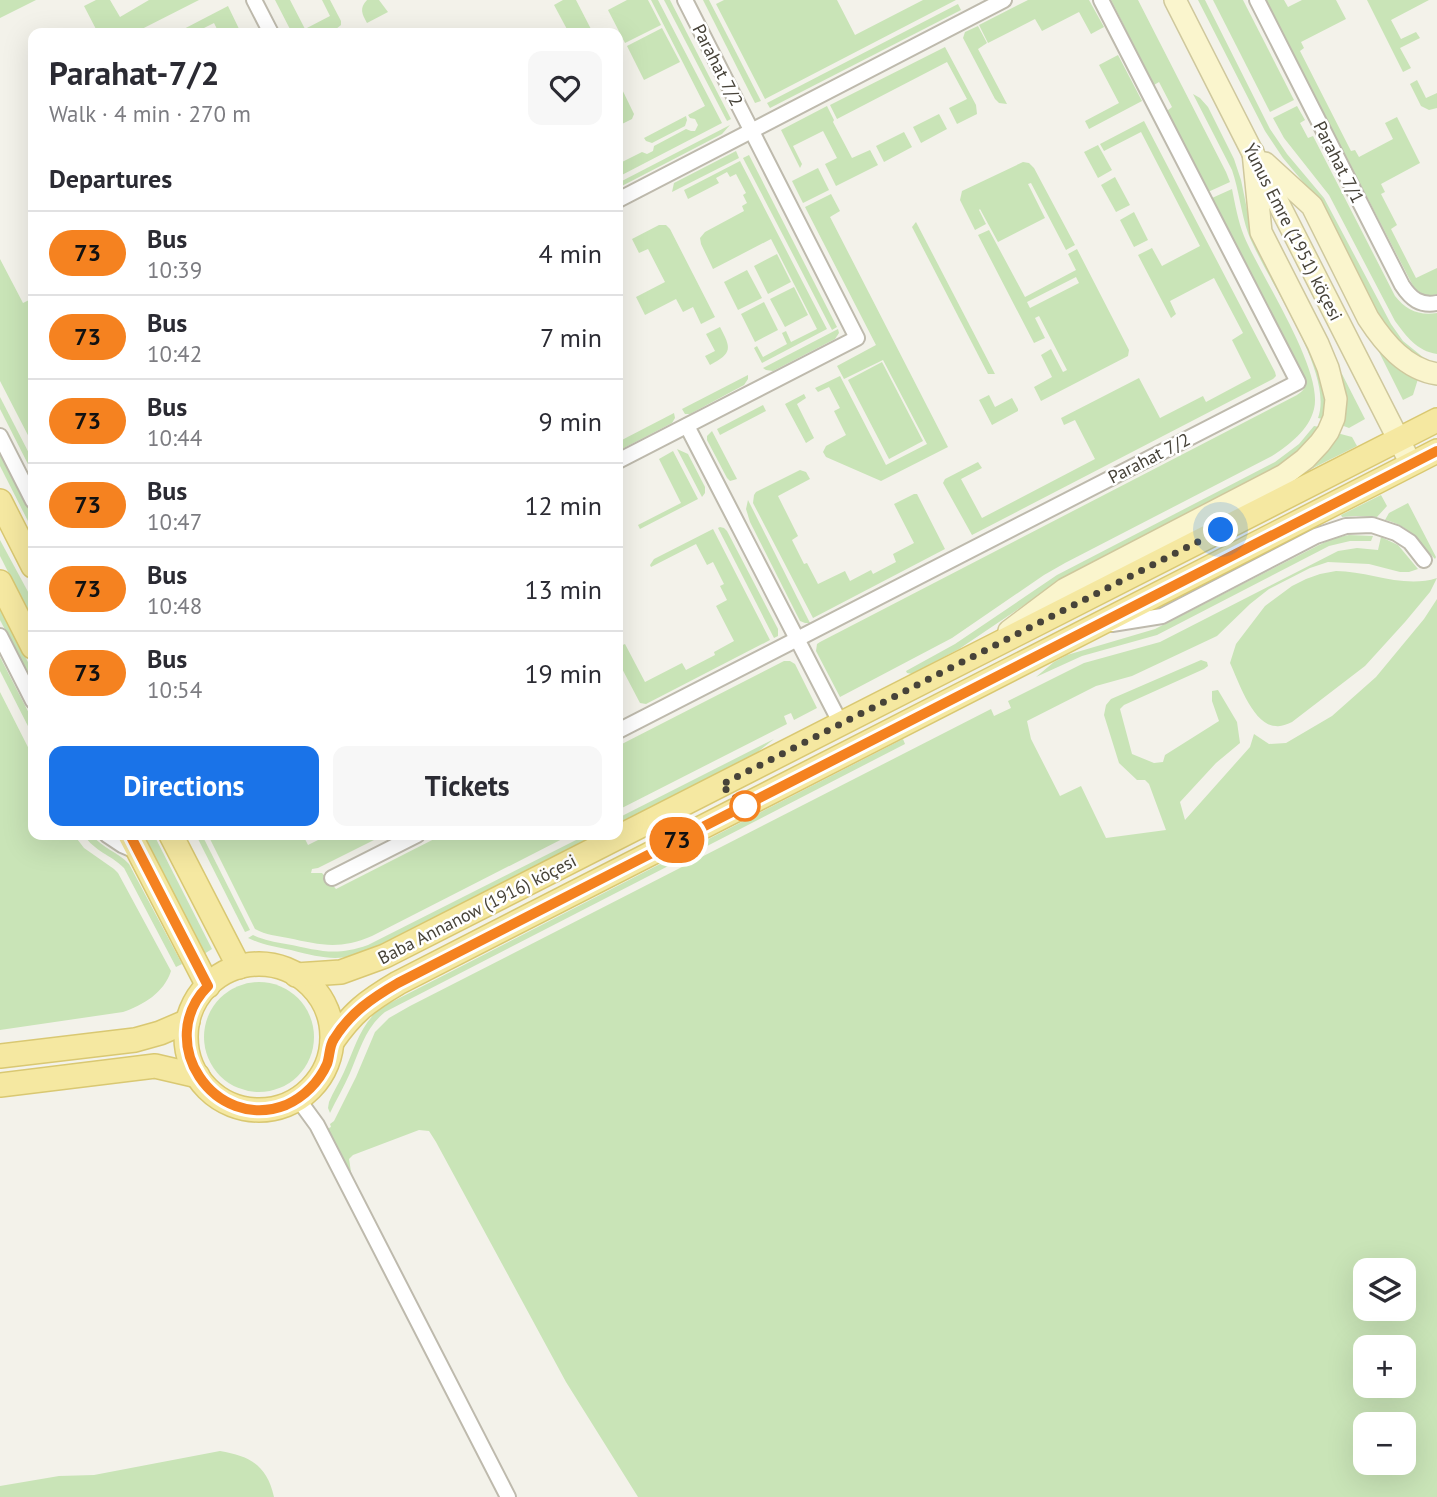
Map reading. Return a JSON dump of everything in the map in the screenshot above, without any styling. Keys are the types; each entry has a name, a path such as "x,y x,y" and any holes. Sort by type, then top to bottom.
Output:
{"main road":[{"name":"Baba Annanow (1916) köçesi","path":"623,835 1437,420"},
{"name":"Baba Annanow (1916) köçesi","path":"331,1042 356,1011 398,983 1437,451"},
{"path":"0,501 28,556"},
{"path":"0,582 28,637"},
{"path":"174,840 239,967"},
{"name":"Baba Annanow (1916) köçesi","path":"296,975 341,972 385,956 613,840"},
{"path":"134,843 208,986"},
{"path":"264,964 296,975 314,989 330,1020 331,1042 330,1054 322,1074 307,1092 277,1108 254,1110 222,1100 198,1076 192,1066 187,1044 188,1021 197,1000 220,975 239,967 264,964"},
{"path":"0,1056 135,1040 188,1021"},
{"path":"0,1085 155,1066 198,1076"}],"street":[{"path":"254,0 268,28"},
{"name":"Parahat 7/2","path":"623,458 857,338 685,0"},
{"path":"623,197 1004,0"},
{"name":"Parahat 7/2","path":"623,728 1298,382 1101,0"},
{"name":"Ýunus Emre (1951) köçesi","path":"1175,0 1411,464"},
{"name":"Parahat 7/1","path":"1256,0 1402,285 1416,301 1437,303"},
{"path":"1253,152 1312,206 1377,331 1408,363 1437,374"},
{"path":"977,655 1065,589 1284,475 1305,459 1328,432 1336,408 1334,386 1318,344 1261,232 1253,152"},
{"path":"687,426 841,724"},
{"path":"0,436 28,491"},
{"path":"1093,627 1162,615 1316,536 1346,526 1372,525 1396,533 1410,542 1424,561"},
{"path":"0,636 28,691"},
{"path":"114,840 122,845 134,843"},
{"path":"332,878 407,840"},
{"path":"298,1099 317,1125 508,1497"}],"green space":[{"path":"0,0 36,0 0,18"},
{"path":"96,0 110,0 120,17 149,0 199,0 144,28 95,28 84,6"},
{"path":"275,0 290,0 304,28 289,28"},
{"path":"322,0 330,0 341,25 337,28 307,28 330,16"},
{"path":"367,0 379,0 388,12 367,23 363,6"},
{"path":"563,0 576,0 590,28 566,28 554,5"},
{"path":"627,0 648,0 661,25 625,43 623,28 617,28 608,10"},
{"path":"651,0 658,0 722,123 623,174 623,162 642,152 647,154 653,151 654,146 686,129 695,131 698,125 695,119 688,115 705,106"},
{"path":"664,0 670,0 731,119 727,121"},
{"path":"703,0 709,0 761,101 755,103"},
{"path":"724,0 837,0 855,35 923,0 956,0 765,99 716,4"},
{"path":"1028,0 1089,0 1104,27 1091,34 1079,12 1042,31 1035,19 988,43 979,25"},
{"path":"1111,0 1138,0 1230,182 1208,192 1167,111 1172,107 1159,82 1154,85"},
{"path":"1198,0 1205,0 1270,129 1324,198 1391,324 1403,341 1424,358 1422,364 1406,352 1378,315 1319,201 1283,158 1265,131"},
{"path":"1213,0 1243,0 1294,100 1270,112"},
{"path":"1265,0 1284,0 1288,7 1302,0 1336,0 1346,19 1301,42 1304,48 1300,51 1351,151 1355,150 1359,157 1393,139 1385,123 1397,117 1420,163 1381,184 1385,192 1381,194 1397,225 1391,229 1416,278 1437,268 1437,294 1423,294 1412,284"},
{"path":"1367,0 1429,0 1391,20 1401,39 1416,32 1420,38 1400,48 1411,68 1403,72"},
{"path":"958,4 961,10 770,108 767,103"},
{"path":"228,6 239,28 216,28 214,23 204,28 186,28"},
{"path":"978,26 987,43 978,49 1007,104 999,103 995,99 963,38 965,32"},
{"path":"662,28 680,62 644,80 627,46"},
{"path":"945,47 976,105 977,114 957,124 949,108 967,99 947,62 837,119 830,105"},
{"path":"1118,55 1142,101 1089,129 1085,121 1119,103 1099,65"},
{"path":"1417,80 1426,98 1437,93 1437,108 1429,110 1421,106 1410,84"},
{"path":"623,91 634,114 632,119 623,124"},
{"path":"1193,94 1208,107 1234,159 1250,224 1308,343 1321,378 1327,405 1323,419 1318,418 1321,399 1317,376 1308,351 1248,233 1232,170"},
{"path":"827,106 852,158 870,150 878,165 836,186 825,164 837,158 823,131 793,146 802,164 800,168 781,130"},
{"path":"1297,106 1305,120 1300,123 1308,138 1313,136 1395,296 1413,311 1437,313 1437,354 1418,346 1395,321 1329,195 1284,138 1273,118"},
{"path":"939,114 947,129 921,143 913,127"},
{"path":"686,116 685,126 652,143 644,138"},
{"path":"1144,121 1276,376 972,535 943,483 945,479 978,462 982,468 961,479 982,518 1095,459 1075,420 1064,425 1061,418 1139,378 1160,418 1203,396 1206,402 1251,378 1232,340 1243,333 1214,278 1170,301 1176,314 1171,318 1138,255 1152,248 1162,266 1200,246 1141,132 1104,151 1100,144"},
{"path":"730,125 722,134 623,185 623,180"},
{"path":"904,132 912,147 884,162 876,146"},
{"path":"1098,145 1112,170 1098,178 1084,152"},
{"path":"736,151 739,158 672,192 674,183"},
{"path":"749,155 837,327 832,330 743,158"},
{"path":"740,161 827,329 762,363 754,348 757,346 763,357 787,344 782,333 786,331 791,342 817,329 771,239 713,269 700,238 705,232 744,211 742,206 747,203 743,195 746,193 736,174 730,177 727,172 716,178 719,183 688,199 684,190"},
{"path":"1023,162 1034,168 1075,245 1066,250 1031,183 1028,184 1045,218 998,242 980,209 986,224 975,230 960,200 962,191"},
{"path":"818,168 829,190 803,203 792,181"},
{"path":"1115,177 1130,205 1116,212 1101,185"},
{"path":"1232,189 1244,236 1289,322 1310,371 1315,392 1314,409 1308,424 1291,442 1272,456 1065,563 952,638 840,697 816,651 820,642 1303,390 1305,380 1212,198"},
{"path":"831,194 840,211 830,217 948,447 881,481 826,457 823,452 826,446 846,435 834,411 840,408 829,387 818,392 815,388 840,376 886,465 927,444 883,360 844,379 837,366 876,345 805,207"},
{"path":"1134,212 1148,240 1134,247 1120,220"},
{"path":"916,222 995,374 988,374 912,227"},
{"path":"659,225 666,225 670,229 715,317 701,324 693,307 683,312 676,299 645,315 636,297 665,282 648,249 639,253 632,239"},
{"path":"989,230 1025,297 1076,270 1068,254 1077,249 1129,350 1128,356 1041,401 1034,387 1052,377 1041,355 1051,349 1063,372 1067,370 1039,316 1035,318 1045,338 1034,343 978,235","holes":["1076,277 1079,283 1030,308 1027,302"]},
{"path":"777,254 791,282 768,294 754,266"},
{"path":"0,259 23,303 28,300 28,435 0,381"},
{"path":"747,270 762,298 738,310 724,282"},
{"path":"794,287 808,315 785,327 770,299"},
{"path":"764,302 778,330 755,342 741,314"},
{"path":"720,327 728,349 723,357 710,365 705,356 715,351 706,334"},
{"path":"838,329 839,333 835,339 773,371 763,368"},
{"path":"1378,350 1404,372 1418,379 1413,395 1403,400"},
{"path":"882,362 923,441 889,459 848,380"},
{"path":"1342,374 1365,419 1349,428 1341,425"},
{"path":"748,375 744,385 690,414 685,414 682,409"},
{"path":"804,394 806,398 797,404 814,438 806,443 785,404"},
{"path":"989,395 995,407 1012,398 1018,411 992,425 979,400"},
{"path":"0,397 28,451 28,464 0,409"},
{"path":"763,405 766,411 720,435 717,429"},
{"path":"674,413 672,423 623,448 623,439"},
{"path":"1314,426 1320,427 1317,433 1287,462 1060,581 959,649 912,674 907,673 906,671 955,644 1057,575 1275,462 1299,444"},
{"path":"712,431 737,479 730,481 727,478 707,440"},
{"path":"1337,433 1352,437 1357,446 1307,471 1306,470"},
{"path":"677,449 688,454 705,487 702,497"},
{"path":"0,451 28,506 28,521 0,466"},
{"path":"673,451 698,499 640,529 638,525 681,503 659,459"},
{"path":"800,470 806,472 810,479 778,496 798,536 792,540 818,584 845,571 850,581 871,570 873,574 896,562 893,554 914,543 894,504 914,494 917,494 945,549 813,618 753,503 756,492"},
{"path":"1381,495 1387,506 1377,517 1342,517 1341,515"},
{"path":"748,500 810,623 800,621 750,522 746,509"},
{"path":"1408,503 1435,559 1407,530 1385,520 1389,513"},
{"path":"718,528 727,531 778,629 778,636 774,638"},
{"path":"713,529 770,640 646,704 640,703 623,671 623,645 625,644 645,682 682,663 686,670 715,655 714,652 734,641 716,606 727,600 720,586 724,584 713,562 707,565 696,544 651,567 654,559"},
{"path":"1349,535 1373,536 1371,541 1350,541 1329,546 1157,635 1082,656 1036,677 1067,655 1155,629 1319,545"},
{"path":"1381,537 1398,545 1418,569 1400,572 1369,564 1328,562 1310,568 1269,589 1217,636 1132,676 1096,686 1027,721 1031,739 1060,796 1081,786 1106,838 1166,830 1149,784 1145,780 1137,780 1119,763 1104,715 1106,705 1111,699 1201,660 1207,662 1208,666 1204,669 1120,709 1132,754 1154,763 1163,762 1165,755 1219,721 1212,701 1212,691 1218,690 1237,722 1240,743 1216,763 1180,802 1185,820 1250,747 1254,734 1269,744 1286,743 1332,716 1376,677 1437,599 1437,1497 638,1497 566,1382 429,1131 419,1130 353,1155 349,1159 352,1178 325,1130 331,1127 330,1124 356,1077 375,1032 389,1018 410,1006 991,709 994,716 1011,708 1008,701 1084,663 1160,642 1338,551 1357,548 1378,550"},
{"path":"0,540 28,592 28,611 0,556"},
{"path":"1336,571 1412,582 1437,578 1430,592 1365,666 1292,722 1280,726 1268,724 1253,711 1230,663 1236,644 1265,606 1292,586 1320,574"},
{"path":"0,607 28,662 28,674 0,620"},
{"path":"0,657 28,711 28,726 0,671"},
{"path":"784,661 795,664 817,708 794,720 791,713 784,716 787,724 623,807 623,743"},
{"path":"0,692 28,747 28,840 78,840 84,848 114,869 171,971 158,992 145,1002 123,1012 0,1030"},
{"path":"774,739 750,758 623,822 623,815"},
{"path":"903,739 905,744 385,1012 368,1032 330,1113 329,1102 359,1037 368,1021 382,1007"},
{"path":"88,840 97,840 129,864 182,964 176,967 124,868"},
{"path":"146,840 157,840 212,949 204,954"},
{"path":"199,840 205,840 250,930 245,932"},
{"path":"210,840 306,840 308,845 318,840 374,840 312,869 311,873 322,873 336,889 432,840 560,840 372,936 350,943 310,943 255,929"},
{"path":"576,840 588,840 366,952 334,958 314,956 248,938 253,935 273,942 336,952 368,945"},
{"path":"259,982 280,986 298,998 310,1016 314,1037 310,1058 298,1076 280,1088 259,1092 238,1088 220,1076 208,1058 204,1037 208,1016 220,998 238,986"},
{"path":"220,1451 256,1464 267,1477 274,1497 0,1497 0,1486 59,1476 94,1475"}],"bus line":[{"name":"73","path":"133,840 208,986 197,1000 188,1021 187,1044 192,1066 213,1093 232,1105 254,1110 277,1108 298,1099 315,1084 327,1064 331,1042 356,1011 398,983 1437,451"}],"route":[{"path":"745,806 721,785 1221,530"}]}
